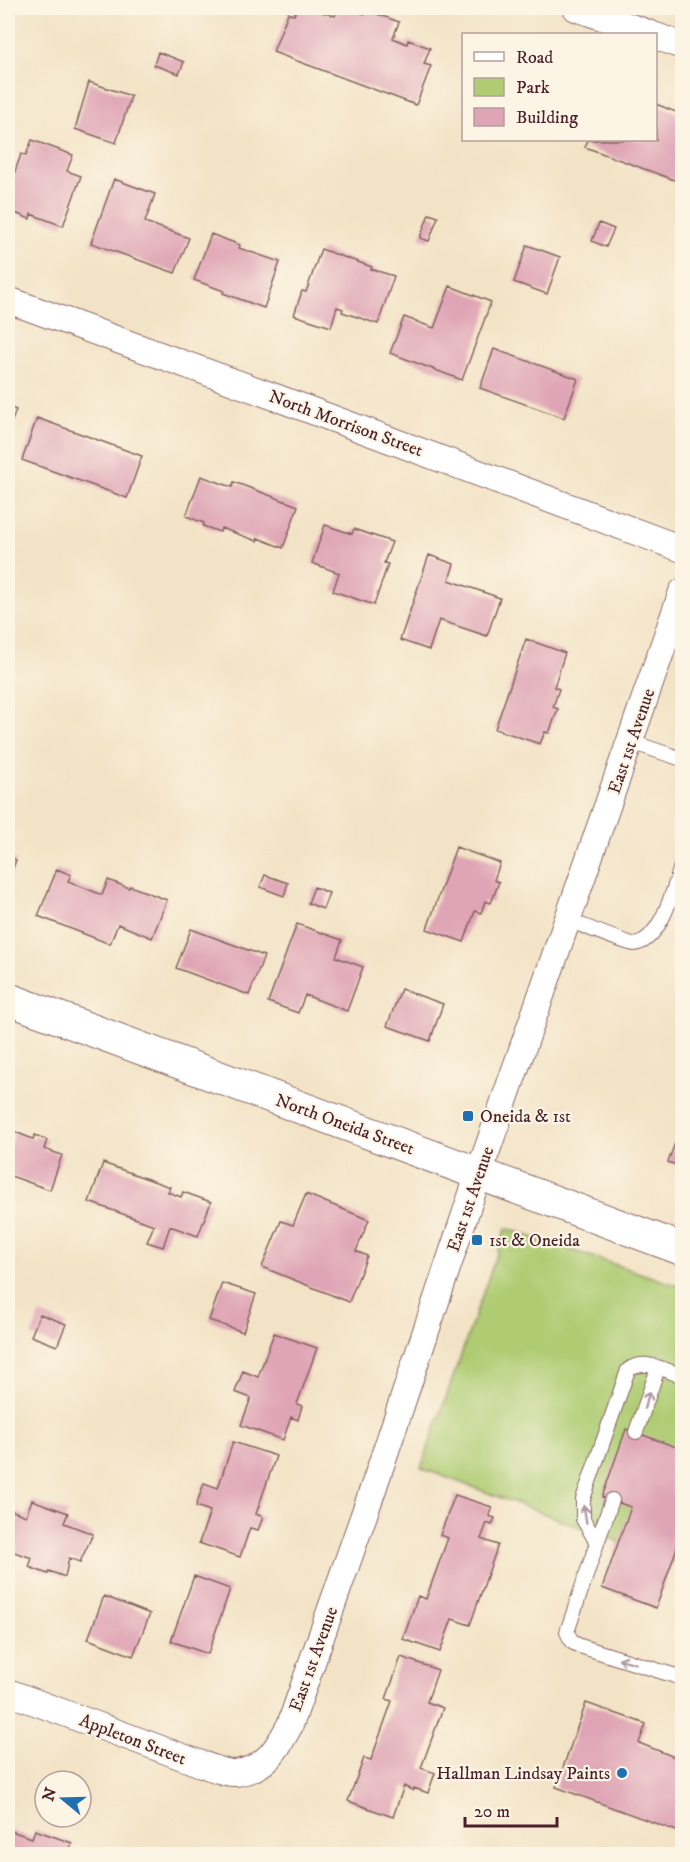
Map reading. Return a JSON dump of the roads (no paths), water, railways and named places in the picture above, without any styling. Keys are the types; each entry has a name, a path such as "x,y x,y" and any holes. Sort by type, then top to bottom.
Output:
{"street":[{"path":"576,8 648,33"},
{"path":"657,36 682,46"},
{"name":"North Morrison Street","path":"8,300 682,549"},
{"name":"East 1st Avenue","path":"260,1766 277,1750 290,1725 372,1492 479,1173 682,592"},
{"name":"North Oneida Street","path":"8,999 682,1250"},
{"name":"Appleton Street","path":"8,1692 204,1765 235,1773 260,1766"}],"lane":[{"path":"631,742 682,759"},
{"path":"568,920 633,944 647,939 660,923 682,863"},
{"path":"597,1544 583,1519 583,1499 628,1370 635,1365 658,1368 677,1374"},
{"path":"636,1432 658,1368"},
{"path":"612,1500 567,1632 572,1642 580,1646 682,1678"}],"place":[{"name":"Oneida & 1st","path":"468,1116"},
{"name":"1st & Oneida","path":"477,1240"},
{"name":"Hallman Lindsay Paints","path":"622,1773"}]}
